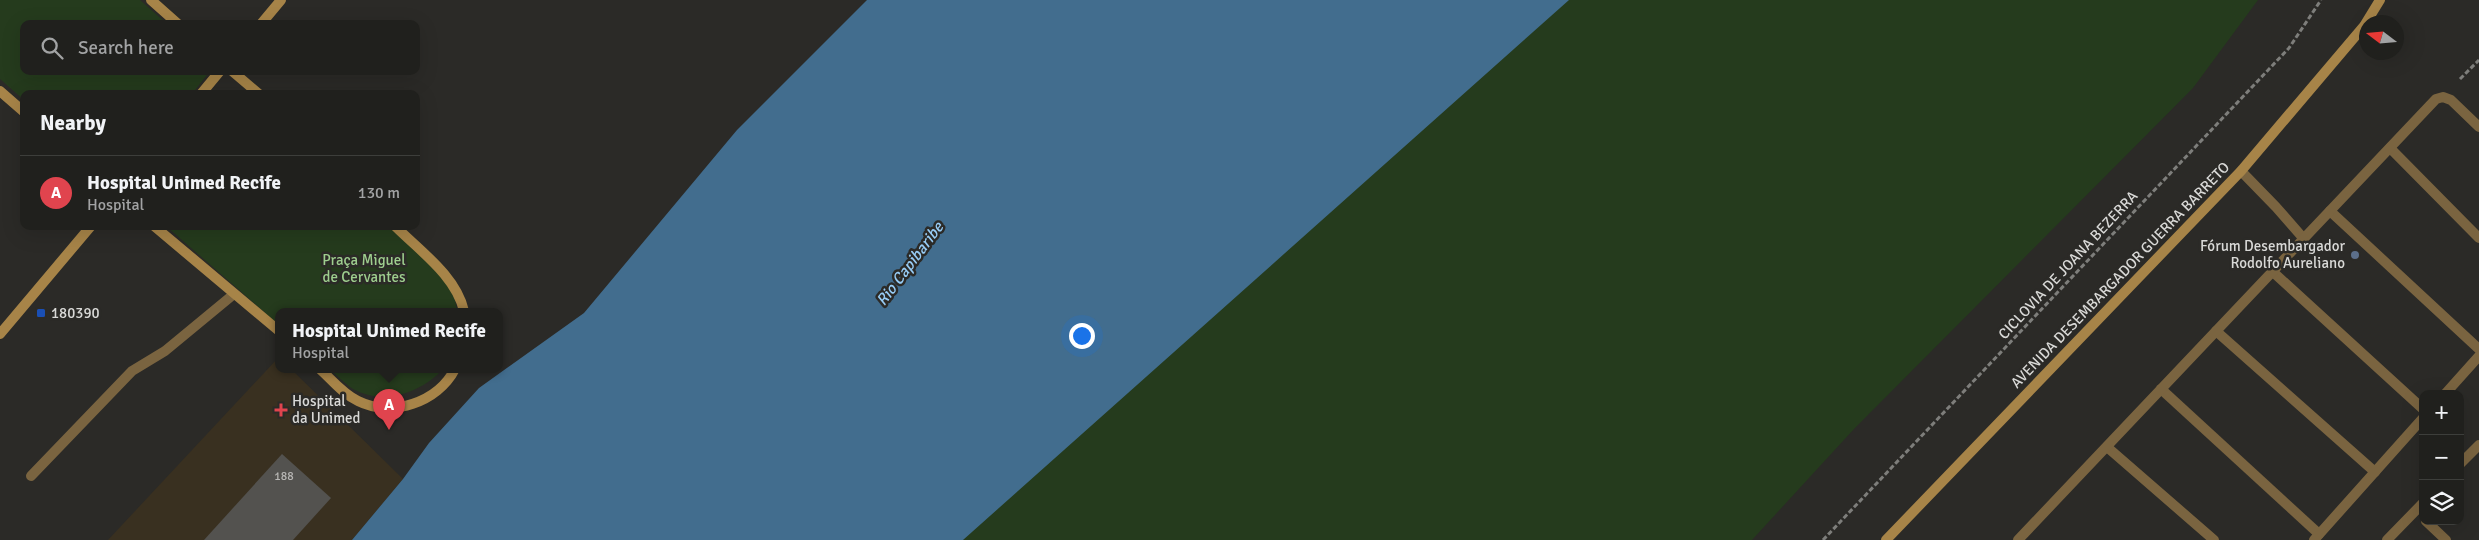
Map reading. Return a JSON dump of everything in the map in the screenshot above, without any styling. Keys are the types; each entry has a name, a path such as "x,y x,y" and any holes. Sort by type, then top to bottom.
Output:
{"street":[{"path":"151,0 174,20"},
{"path":"264,20 282,0"},
{"name":"AVENIDA DESEMBARGADOR GUERRA BARRETO","path":"1886,540 2241,171 2364,26 2380,0"},
{"path":"204,90 217,75"},
{"path":"237,75 253,90"},
{"path":"0,91 20,108"},
{"path":"0,334 88,230"},
{"path":"159,230 275,328"},
{"path":"399,230 449,279 462,301 463,308"},
{"path":"324,373 346,394 360,402 384,408 407,406 432,396 454,373"}],"lane":[{"path":"2018,540 2436,99 2443,97 2451,100 2479,127"},
{"path":"2390,148 2479,238"},
{"path":"2241,171 2304,239"},
{"path":"2330,211 2479,349"},
{"path":"2273,272 2419,405"},
{"path":"31,476 132,371 165,351 234,294"},
{"path":"2216,331 2374,472"},
{"path":"2449,390 2479,356"},
{"path":"2162,389 2316,537 2419,422"},
{"path":"2107,446 2214,540"},
{"path":"2464,461 2477,451"},
{"path":"2388,540 2419,512"},
{"path":"2430,525 2446,540"}],"path":[{"name":"CICLOVIA DE JOANA BEZERRA","path":"1823,540 2289,48 2321,0"}],"shaded area":[{"name":"Hospital da Unimed","path":"275,361 275,373 295,373 403,479 352,540 108,540"}],"green space":[{"path":"0,0 140,0 162,20 20,20 20,75 207,75 195,90 20,90 20,96 0,79"},
{"path":"1517,0 2258,0 2193,88 1854,429 1752,540 920,540"},
{"name":"Praça Miguel de Cervantes","path":"171,230 393,230 440,274 454,298 456,308 275,308 275,321"},
{"path":"334,373 438,373 424,385 401,394 389,396 365,394 347,385"}],"water":[{"name":"Rio Capibaribe","path":"867,0 1569,0 963,540 352,540 403,479 429,443 479,388 500,373 503,373 503,371 584,313 737,130"}],"building":[{"path":"282,454 331,498 293,540 204,540"}],"place":[{"name":"Fórum Desembargador Rodolfo Aureliano","path":"2355,255"},
{"name":"180390","path":"41,313"},
{"name":"Hospital da Unimed","path":"281,410"},
{"name":"Hospital Unimed Recife","path":"389,430"}]}
